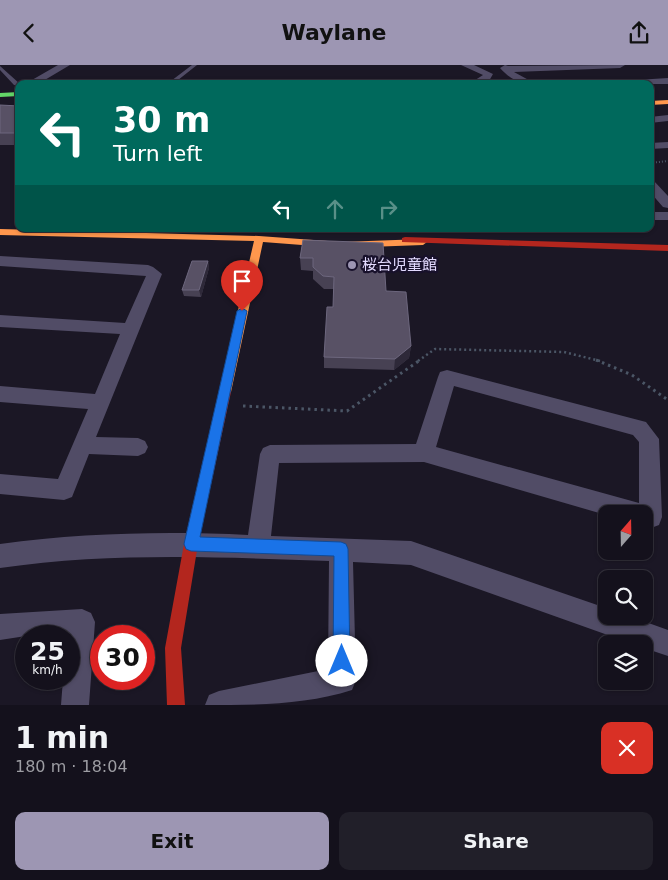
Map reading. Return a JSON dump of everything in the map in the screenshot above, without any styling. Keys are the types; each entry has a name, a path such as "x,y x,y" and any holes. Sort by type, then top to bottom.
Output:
{"street":[{"path":"37,80 65,65"},
{"path":"466,65 488,74 484,80"},
{"path":"497,65 508,69 620,65"},
{"path":"508,69 516,78 521,80"},
{"path":"654,82 668,81"},
{"path":"654,99 668,95"},
{"path":"654,100 668,102"},
{"path":"654,102 668,113"},
{"path":"654,120 668,118"},
{"path":"654,145 668,145"},
{"path":"654,184 668,182"},
{"path":"654,188 668,204"},
{"path":"654,215 668,216"},
{"path":"0,232 259,239 287,236 393,238 422,242 668,248"},
{"path":"421,232 422,242"},
{"path":"176,705 173,648 191,544 259,239"},
{"path":"0,261 148,270 154,274 64,490 0,484"},
{"path":"0,321 131,329"},
{"path":"424,453 447,377 639,428 649,439 651,505"},
{"path":"0,394 101,402"},
{"path":"84,445 138,447"},
{"path":"258,547 270,454 424,453 608,505"},
{"path":"0,556 42,549 191,544 411,553 668,643"},
{"path":"219,705 342,680 341,549"},
{"path":"0,627 8,625 82,622 75,705"}],"lane":[{"path":"174,80 195,65"},
{"path":"0,67 15,83"}],"path":[{"path":"654,163 668,161"}],"building":[{"path":"0,105 15,106 15,133 0,133"},
{"path":"303,240 383,243 386,291 406,292 411,346 395,359 324,357 327,307 333,307 334,277 323,276 313,267 313,258 300,258"},
{"path":"192,261 208,261 199,290 182,290"}],"traffic: fast":[{"path":"0,95 15,94"}],"traffic: slow":[{"path":"654,103 668,102"},
{"path":"0,232 259,239 341,245 423,242"},
{"path":"225,392 259,239"}],"traffic: jam":[{"path":"405,240 668,248"},
{"path":"176,705 173,648 191,544 225,392"}],"place":[{"name":"桜台児童館","path":"352,265"}],"route":[{"path":"242,311 191,544 341,549 342,661"}]}
